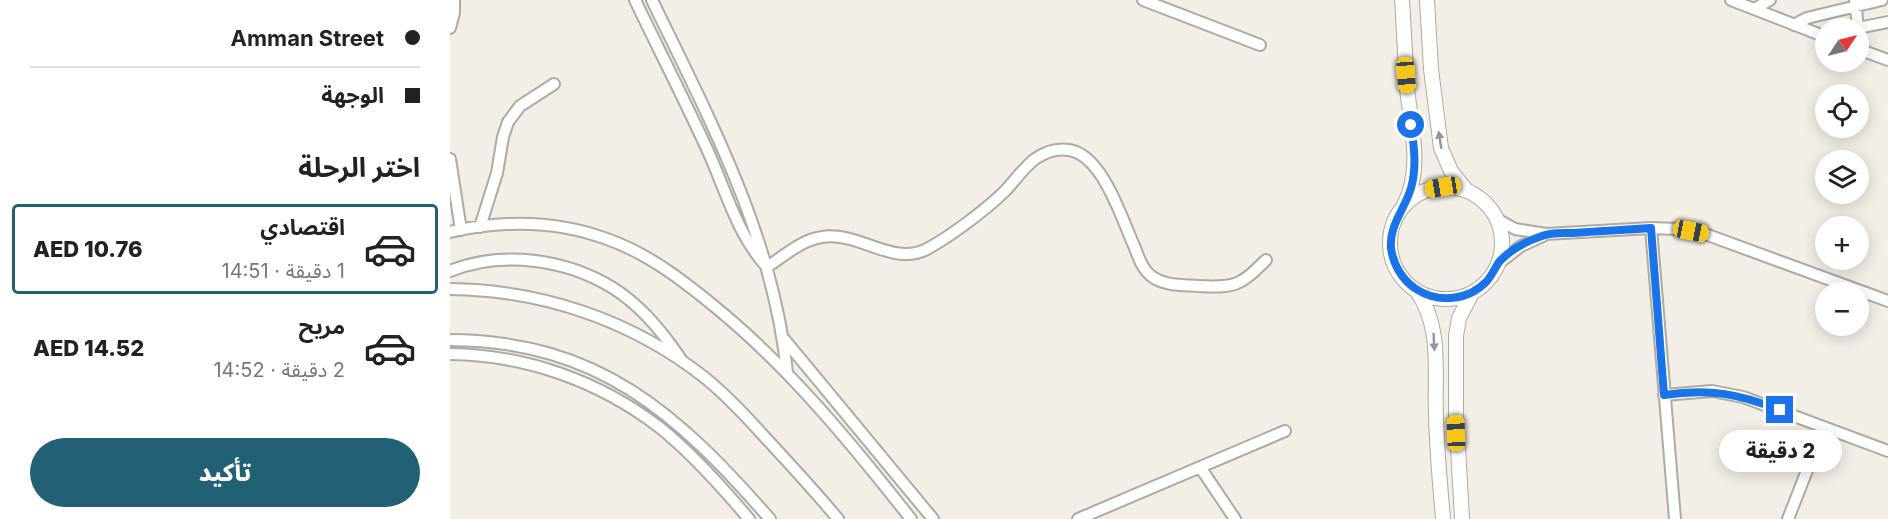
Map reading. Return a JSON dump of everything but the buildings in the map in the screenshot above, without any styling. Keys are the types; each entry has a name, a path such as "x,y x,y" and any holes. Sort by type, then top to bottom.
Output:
{"main road":[{"path":"1402,0 1406,75 1415,160 1410,190 1392,232 1393,257 1398,269 1415,288 1430,317 1435,338 1436,416 1443,519"},
{"path":"1415,288 1437,298 1460,297 1472,293 1488,280 1499,262 1502,241 1497,219 1484,202 1467,191 1451,171 1441,148 1432,77 1427,0"},
{"path":"1402,209 1410,200 1431,189 1443,187 1467,191"},
{"path":"1462,519 1456,412 1456,336 1460,318 1472,293"}],"street":[{"path":"450,28 454,14 454,0"},
{"path":"635,0 707,149 744,235 754,252 767,267"},
{"path":"652,0 740,188 767,267 784,338 787,373"},
{"path":"1143,0 1260,45"},
{"path":"1731,0 1815,33"},
{"path":"1754,9 1770,0"},
{"path":"1794,24 1856,3 1882,0"},
{"path":"1856,3 1857,18"},
{"path":"1869,26 1888,22"},
{"path":"1869,53 1886,57"},
{"path":"480,227 495,182 508,122 520,106 554,84"},
{"path":"767,267 801,244 830,236 854,239 895,254 922,251 986,208 1037,158 1060,150 1077,152 1091,160 1106,182 1142,266 1155,279 1172,284 1230,286 1245,280 1266,260"},
{"path":"450,159 461,230"},
{"path":"1497,219 1515,229 1546,234 1651,228 1678,229 1719,237 1888,301"},
{"path":"450,232 516,224 552,226 596,235 638,252 669,271 760,345 879,478 911,519"},
{"path":"1651,228 1675,519"},
{"path":"1499,262 1521,246 1546,234"},
{"path":"450,271 483,262 518,260 552,264 584,274 614,289 636,306 659,330 682,361"},
{"path":"450,289 510,294 568,306 636,333 682,361 726,395 838,519"},
{"path":"784,338 933,519"},
{"path":"450,340 488,342 536,349 583,364 618,381 651,403 681,428 770,519"},
{"path":"450,354 497,358 540,366 613,397 642,415 677,443 749,519"},
{"path":"1664,395 1696,391 1728,393 1888,451"},
{"path":"1788,519 1824,427"},
{"path":"1078,519 1285,431"},
{"path":"1200,467 1235,519"}],"route":[{"path":"1411,125 1415,170 1407,200 1392,232 1391,245 1398,269 1405,280 1415,288 1437,298 1460,297 1472,293 1488,280 1499,262 1509,254 1546,234 1651,228 1664,395 1696,391 1728,393 1780,410"}]}
